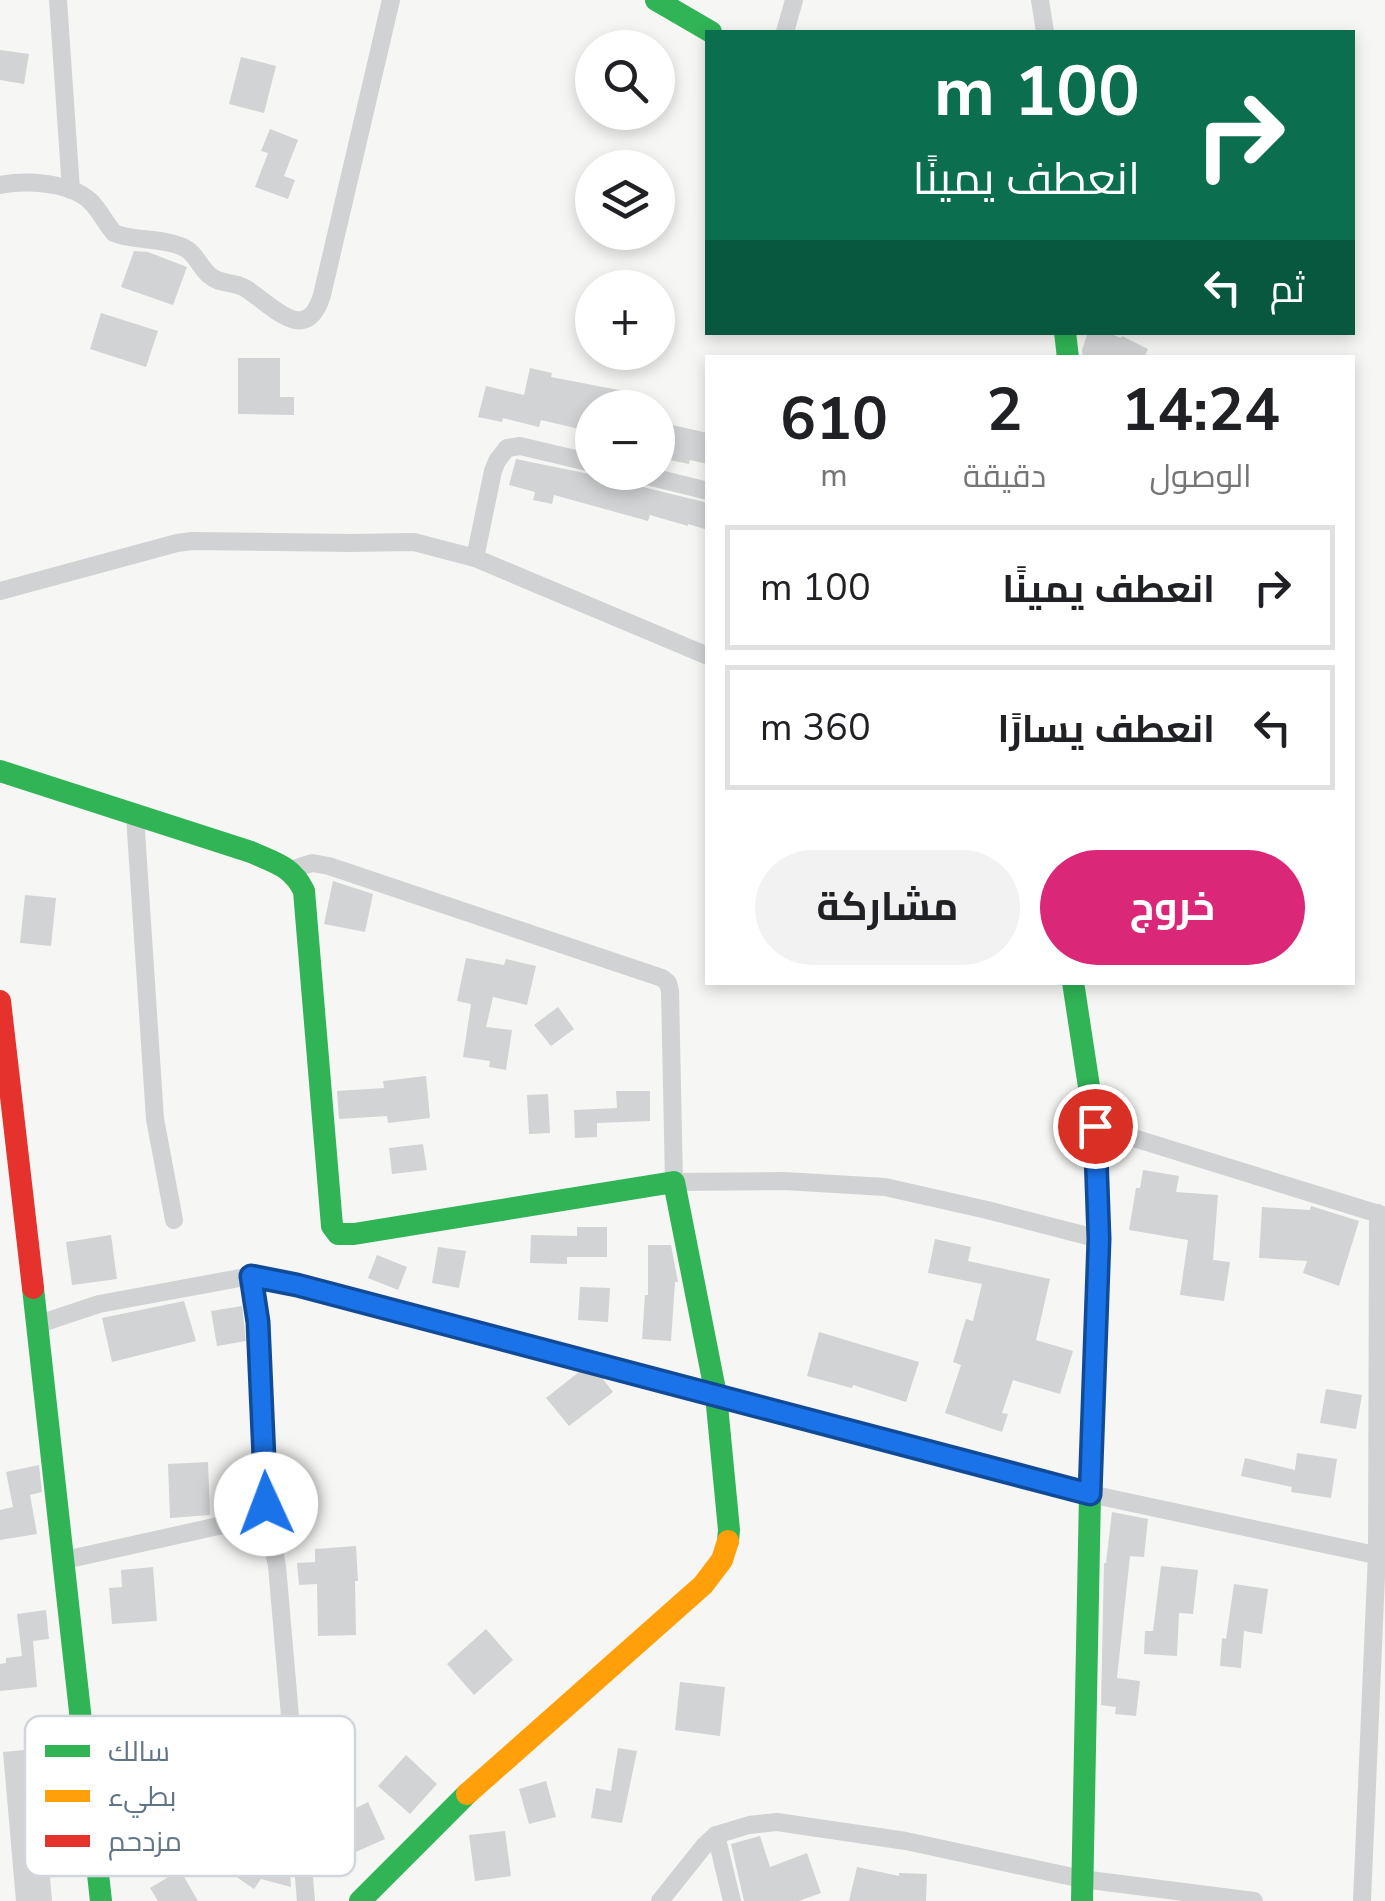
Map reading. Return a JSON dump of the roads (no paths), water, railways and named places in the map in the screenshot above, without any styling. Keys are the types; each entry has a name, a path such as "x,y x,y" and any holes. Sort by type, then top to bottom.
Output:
{"street":[{"path":"58,0 71,190"},
{"path":"0,185 37,184 71,190 102,213 114,233 181,246 196,256 214,280 241,286 288,319 307,320 318,309 322,296 391,0"},
{"path":"656,0 708,30"},
{"path":"785,30 794,0"},
{"path":"1040,0 1045,30"},
{"path":"475,558 493,471 507,448 520,446 575,459"},
{"path":"675,483 705,490"},
{"path":"0,591 160,546 192,541 408,541 475,558 705,655"},
{"path":"0,772 251,852 290,870 301,883 332,1226 338,1234 674,1182 784,1180 885,1188 1099,1239"},
{"path":"134,816 155,1119 174,1220"},
{"path":"290,870 312,863 329,866 662,978 668,984 674,1182 716,1395 728,1530 728,1551 704,1585 458,1802 360,1901"},
{"path":"1073,985 1095,1126 1099,1239 1082,1890"},
{"path":"0,1000 79,1716"},
{"path":"1095,1126 1382,1214 1381,1556 1362,1901"},
{"path":"36,1324 99,1304 251,1276 1090,1494 1381,1556"},
{"path":"251,1276 258,1322 266,1504 261,1520"},
{"path":"65,1560 250,1519 261,1520 269,1526 277,1566 290,1716"},
{"path":"660,1901 716,1835 764,1823 799,1824 906,1841 1082,1890 1254,1901"},
{"path":"716,1835 732,1901"},
{"path":"98,1876 101,1901"},
{"path":"304,1876 306,1901"}]}
